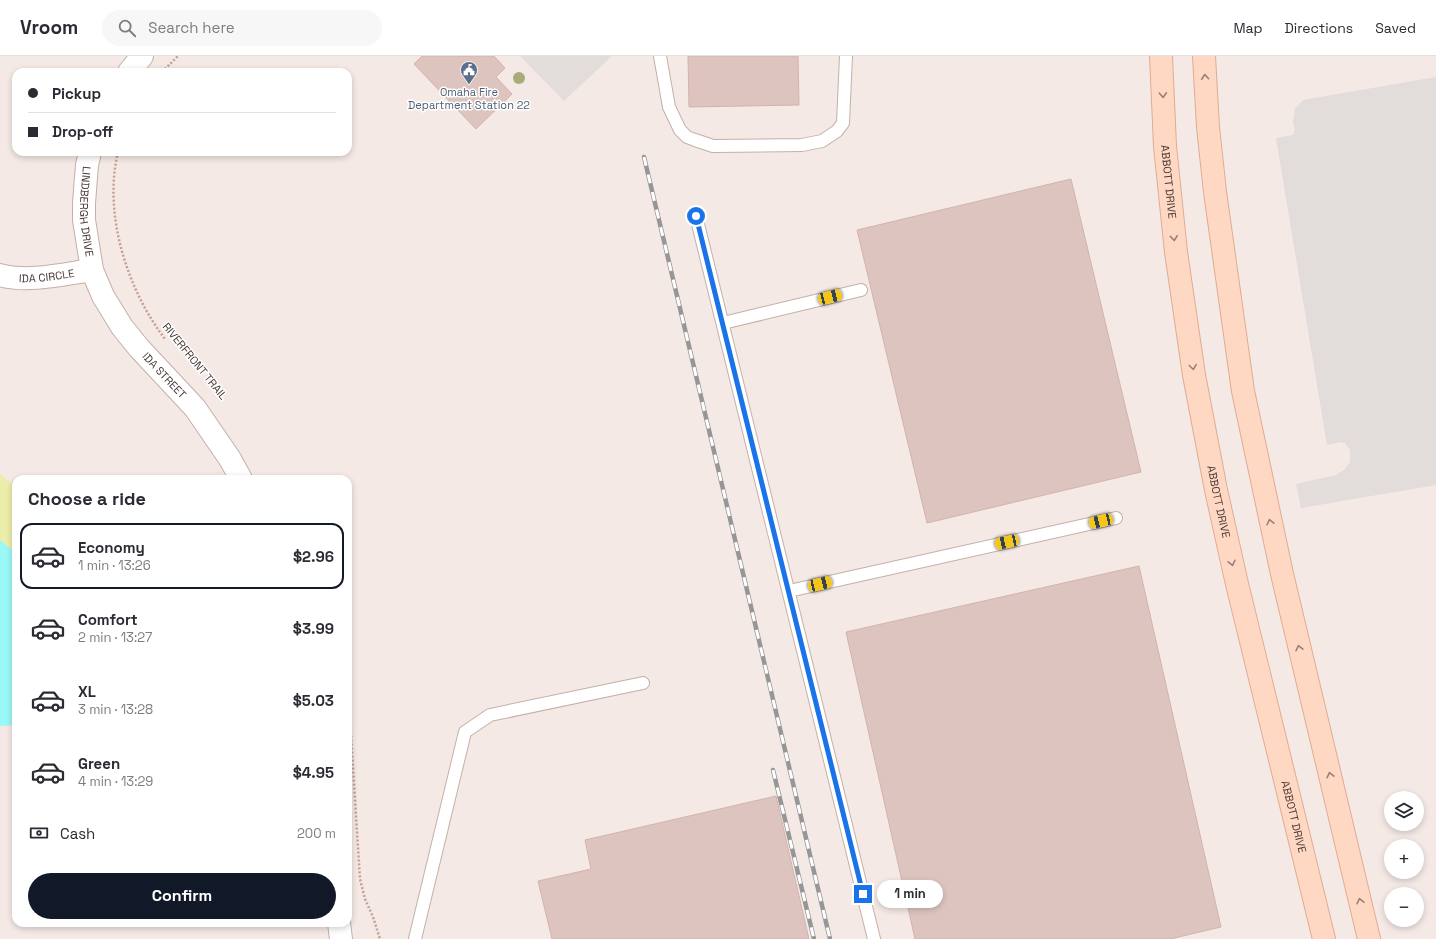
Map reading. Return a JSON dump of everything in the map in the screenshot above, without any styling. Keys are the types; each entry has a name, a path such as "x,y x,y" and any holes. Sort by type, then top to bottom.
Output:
{"main road":[{"name":"ABBOTT DRIVE","path":"1161,56 1165,146 1175,244 1195,383 1216,490 1237,584 1324,939"},
{"path":"1204,56 1208,127 1215,192 1243,391 1280,566 1369,939"}],"street":[{"path":"132,68 142,56"},
{"name":"LINDBERGH DRIVE","path":"89,156 87,165 84,220 92,270"},
{"name":"IDA CIRCLE","path":"0,275 6,277 26,278 48,277 92,270"},
{"name":"IDA STREET","path":"92,270 103,296 122,327 139,348 195,408 230,459 239,475"},
{"path":"340,927 341,939"}],"lane":[{"path":"660,56 669,107 680,130 687,137 713,146 802,145 822,140 837,131 843,123 846,56"},
{"path":"696,216 874,939"},
{"path":"723,323 861,290"},
{"path":"789,591 1116,518"},
{"path":"416,939 465,732 490,715 643,684"}],"path":[{"path":"166,68 178,56"},
{"name":"RIVERFRONT TRAIL","path":"117,156 113,189 115,223 128,270 142,302 168,344"},
{"path":"352,751 360,878 365,899 380,939"}],"green space":[{"path":"0,474 12,484 12,550 0,540"}],"shaded area":[{"path":"520,56 610,56 611,57 564,101"},
{"path":"1436,77 1436,485 1301,508 1296,484 1336,475 1344,470 1350,462 1350,450 1345,443 1340,442 1327,445 1276,138 1293,135 1295,130 1293,122 1295,109 1303,100"}],"water":[{"path":"0,540 12,550 12,725 0,726"}],"building":[{"name":"Omaha Fire Department Station 22","path":"422,56 494,56 505,68 496,77 512,94 476,129 414,64"},
{"path":"688,56 798,56 799,105 689,107"},
{"path":"1071,179 1141,472 927,523 857,230"},
{"path":"1139,566 1221,927 1170,939 915,939 846,632"},
{"path":"776,796 809,939 552,939 538,881 591,869 585,840"}],"railway":[{"path":"644,157 830,939"},
{"path":"773,770 814,939"}],"place":[{"name":"Omaha Fire Department Station 22","path":"469,85"}],"route":[{"path":"696,216 863,894"}]}
